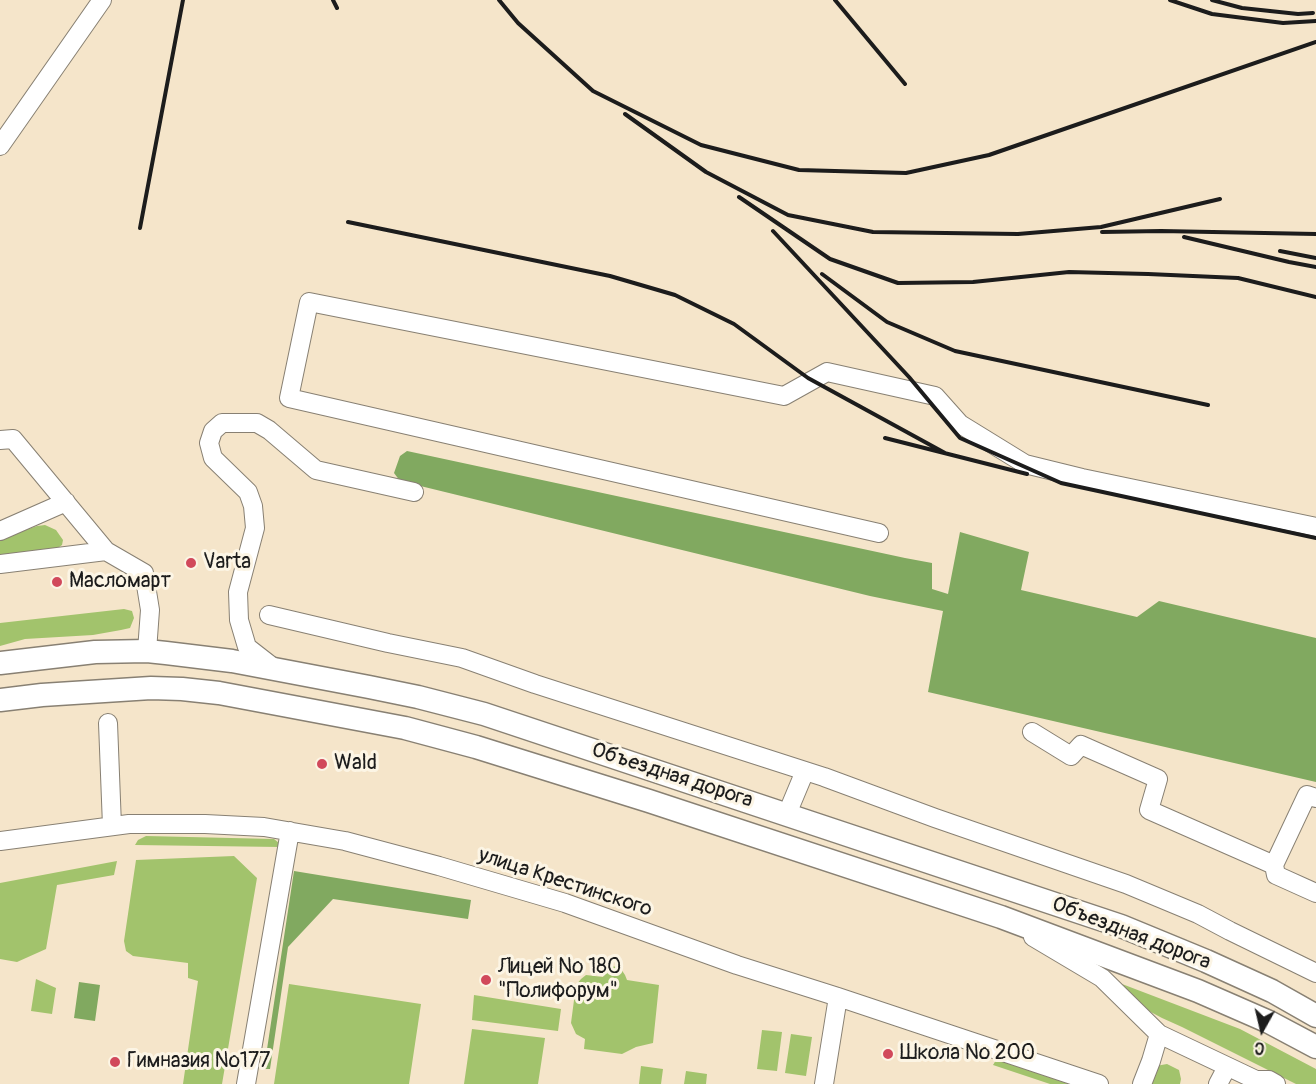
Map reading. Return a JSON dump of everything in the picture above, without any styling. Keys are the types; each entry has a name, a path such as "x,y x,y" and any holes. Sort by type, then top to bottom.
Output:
{"main road":[{"name":"Объездная дорога","path":"0,663 95,652 147,651 232,661 275,669 418,697 484,714 1121,926 1272,991 1316,1016"},
{"name":"Объездная дорога","path":"0,700 140,689 182,689 219,693 405,728 476,747 649,801 1001,917 1198,991 1269,1022 1316,1047"}],"street":[{"path":"0,146 102,0"},
{"path":"879,532 289,398 309,302 784,396 827,372 935,396 960,424 1025,464 1094,481 1316,527"},
{"path":"275,669 247,647 239,620 238,592 255,528 253,506 248,492 213,458 209,443 213,431 222,423 257,423 269,430 316,470 414,492"},
{"path":"0,440 13,439 106,551 144,573 150,610 147,651"},
{"path":"0,531 66,502"},
{"path":"0,564 106,551"},
{"path":"270,615 462,658 535,684 805,771 1126,884 1198,914 1316,972"},
{"path":"108,723 112,826"},
{"path":"1032,732 1071,756 1081,745 1158,779 1149,810 1274,865"},
{"path":"787,814 805,771"},
{"path":"1316,798 1307,795 1274,865 1276,875 1316,893"},
{"name":"улица Крестинского","path":"0,841 129,824 205,824 290,831 355,844 565,903 737,965 838,996 1099,1084"},
{"path":"246,1084 290,831"},
{"path":"1001,917 1102,978 1159,1034 1255,1082 1269,1080 1276,1084"},
{"path":"1272,991 1316,1002"},
{"path":"825,1084 838,996"},
{"path":"1142,1084 1159,1034"},
{"path":"1218,1084 1227,1066"}],"green space":[{"path":"407,451 932,563 932,589 948,594 960,532 1029,552 1021,590 1137,617 1159,601 1316,638 1316,782 928,692 943,611 870,596 400,481 394,473 400,456"},
{"path":"45,525 56,530 63,540 62,545 55,550 0,558 0,539"},
{"path":"124,609 132,611 134,618 130,628 93,635 25,639 0,646 0,623"},
{"path":"146,836 274,839 280,847 135,845 138,840"},
{"path":"234,856 257,878 222,1084 183,1084 198,981 188,978 188,963 133,956 126,951 124,941 136,860"},
{"path":"117,861 114,875 57,885 46,949 17,962 0,959 0,883"},
{"path":"294,871 471,900 468,919 333,899 288,947 270,1069 264,1069"},
{"path":"619,966 627,980 659,985 653,1043 636,1047 622,1054 584,1049 585,1039 576,1034 571,1023 576,985 586,975 603,977 610,967"},
{"path":"36,979 56,988 52,1014 31,1011"},
{"path":"79,982 100,985 95,1021 74,1018"},
{"path":"289,984 421,1004 409,1084 274,1084"},
{"path":"1122,984 1240,1029 1316,1069 1316,1084 1296,1084 1162,1018 1147,1010"},
{"path":"474,995 561,1009 558,1031 472,1020"},
{"path":"472,1029 545,1038 538,1084 464,1084"},
{"path":"762,1030 782,1032 777,1071 757,1069"},
{"path":"791,1034 812,1037 806,1076 785,1073"},
{"path":"996,1060 1006,1060 1075,1084 1050,1084 993,1065"},
{"path":"1167,1064 1179,1070 1180,1084 1150,1084 1156,1066"},
{"path":"641,1066 663,1069 661,1084 639,1084"},
{"path":"686,1071 707,1074 706,1084 684,1084"}],"railway":[{"path":"140,228 183,0"},
{"path":"333,0 337,8"},
{"path":"499,0 518,23 593,91 701,145 799,170 906,173 989,155 1316,42"},
{"path":"835,0 905,84"},
{"path":"1170,0 1212,14 1283,23 1316,21"},
{"path":"1212,0 1242,8 1298,14 1313,13"},
{"path":"625,114 706,172 788,215 873,232 1018,234 1101,227 1220,199"},
{"path":"739,197 830,259 898,283 973,282 1069,272 1148,274 1238,278 1316,297"},
{"path":"348,222 610,276 675,295 734,324 808,378 945,453"},
{"path":"773,231 909,377 960,438 1061,483 1316,538"},
{"path":"1102,232 1316,234"},
{"path":"1184,237 1316,267"},
{"path":"1280,251 1316,258"},
{"path":"822,274 887,322 955,351 1208,405"},
{"path":"885,438 1027,474"}],"place":[{"name":"Varta","path":"191,563"},
{"name":"Масломарт","path":"57,582"},
{"name":"Wald","path":"322,764"},
{"name":"Лицей № 180 \"Полифорум\"","path":"486,980"},
{"name":"Школа № 200","path":"888,1054"},
{"name":"Гимназия №177","path":"115,1062"}]}
